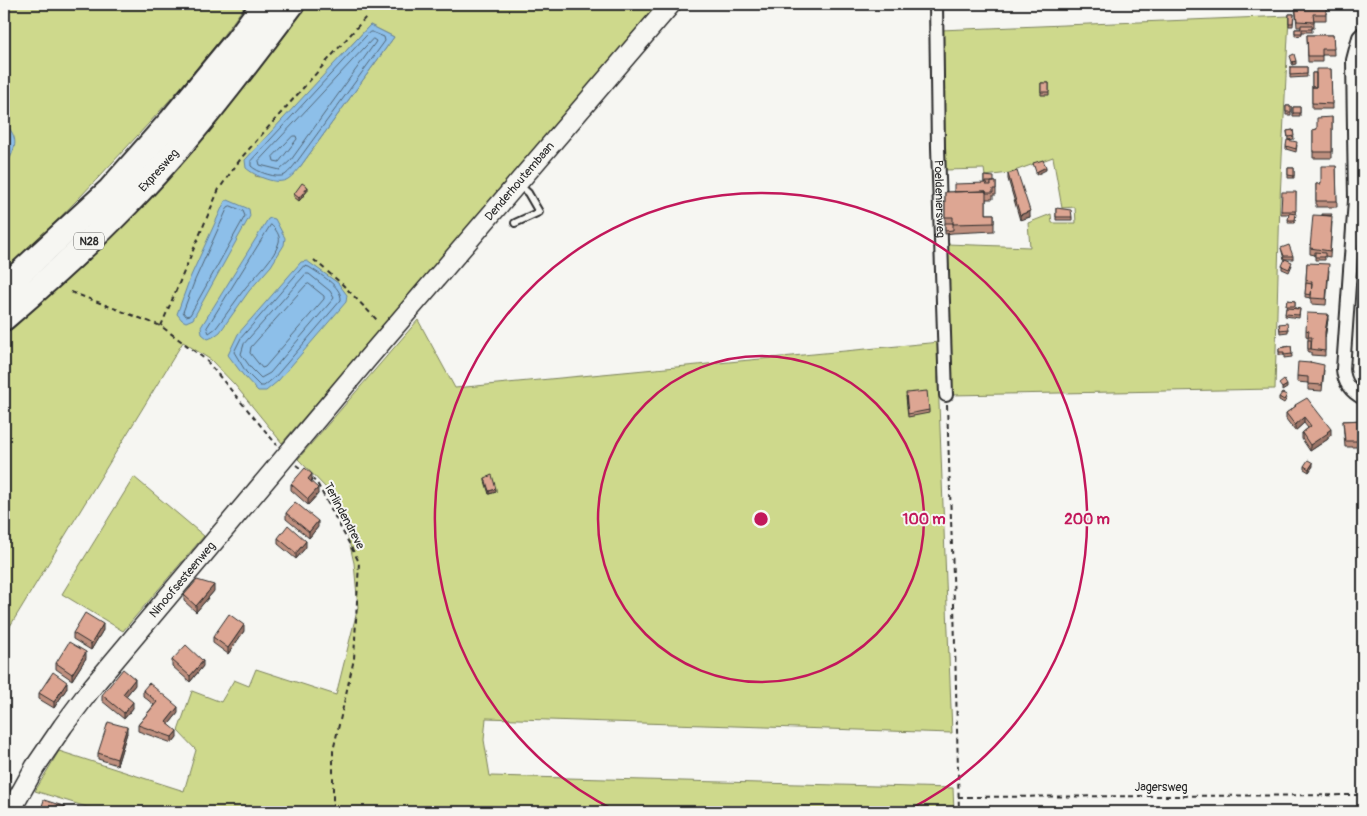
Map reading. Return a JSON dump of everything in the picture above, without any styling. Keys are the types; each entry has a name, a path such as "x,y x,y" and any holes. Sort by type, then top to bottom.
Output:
{"highway":[{"name":"Expresweg","path":"4,288 110,190 177,114 236,42 264,4"},
{"name":"Expresweg","path":"4,318 81,250 151,178 214,105 292,4"}],"street":[{"name":"Denderhoutembaan","path":"368,358 671,4"},
{"name":"Poeldeniersweg","path":"936,4 938,147 946,395"},
{"path":"1363,33 1359,37 1353,60 1355,200 1343,369 1347,385 1354,393 1363,398"},
{"name":"Ninoofsesteenweg","path":"10,812 35,767 73,712 368,358"}],"lane":[{"path":"515,223 539,212 528,192 518,184"}],"path":[{"path":"161,326 219,189 242,156 366,18"},
{"path":"314,260 342,284 373,317 391,332"},
{"path":"71,292 161,326 205,359 286,456 304,472"},
{"path":"946,395 954,604 958,812"},
{"name":"Terlindendreve","path":"310,478 317,483 359,562 354,658 332,751 333,812"},
{"name":"Jagersweg","path":"958,797 1363,795"}],"green space":[{"path":"4,4 246,4 203,61 157,114 66,211 4,270"},
{"path":"308,4 394,4 399,8 411,6 412,4 658,4 282,443 235,385 211,360 183,342 4,636 4,335 55,291 154,193 191,152","holes":["370,25 394,37 300,167 280,181 255,176 346,51"]},
{"path":"1289,16 1280,198 1275,389 951,395 946,244 1030,247 1028,223 1051,214 1052,223 1076,223 1075,207 1062,208 1053,157 1009,173 985,176 984,169 945,170 940,30"},
{"path":"418,320 455,388 940,342 938,378 952,733 486,718 484,740 490,776 953,788 954,812 103,812 35,791 59,751 184,791 196,750 178,731 192,691 221,702 234,680 249,686 256,669 336,695 358,607 354,563 345,524 327,489 298,459"},
{"path":"134,477 204,536 123,631 62,594"}],"water":[{"path":"370,25 394,37 300,167 293,175 283,181 272,181 260,177 246,168 245,160"},
{"path":"4,122 12,132 15,143 11,157 4,164"},
{"path":"228,200 249,209 250,216 193,319 186,322 177,314 190,278 225,201"},
{"path":"268,219 275,219 285,238 284,245 271,266 249,291 220,332 208,339 202,334 201,327"},
{"path":"307,261 338,283 347,295 346,302 278,381 266,391 258,391 228,355 238,334 301,262"}],"building":[{"path":"1295,4 1326,4 1326,14 1313,14 1314,22 1297,21"},
{"path":"1289,14 1294,14 1293,23 1289,23"},
{"path":"1301,25 1312,25 1312,29 1302,29 1302,33 1295,33 1295,29 1301,29"},
{"path":"1307,35 1333,35 1334,49 1322,49 1322,56 1308,56"},
{"path":"1294,54 1296,61 1292,62 1290,56"},
{"path":"1290,67 1307,67 1307,74 1290,75"},
{"path":"1316,69 1331,69 1332,104 1312,103 1312,87 1316,87"},
{"path":"1312,73 1316,73 1316,87 1312,87"},
{"path":"1041,83 1049,83 1049,92 1041,92"},
{"path":"1286,106 1291,106 1291,112 1286,112"},
{"path":"1293,107 1300,107 1300,113 1293,113"},
{"path":"1332,117 1332,152 1313,152 1313,130 1317,129 1317,118"},
{"path":"1293,130 1294,136 1288,137 1287,131"},
{"path":"1287,140 1297,142 1296,149 1286,146"},
{"path":"1043,160 1046,167 1036,172 1033,163"},
{"path":"1321,166 1336,166 1337,201 1316,201 1316,184 1321,184"},
{"path":"1288,168 1294,168 1294,176 1288,175"},
{"path":"1017,171 1030,211 1020,215 1008,174"},
{"path":"984,176 994,177 994,182 984,182"},
{"path":"991,182 996,182 996,189 993,189 993,193 986,193 986,191 954,192 954,184 987,183 986,185 991,185"},
{"path":"302,183 308,187 299,198 294,194"},
{"path":"986,191 986,214 994,214 994,223 953,224 953,217 945,217 945,192"},
{"path":"1282,192 1296,192 1296,211 1281,211"},
{"path":"1056,208 1071,210 1072,217 1056,217"},
{"path":"1289,213 1296,214 1295,220 1288,220"},
{"path":"1313,215 1332,216 1330,251 1310,248"},
{"path":"945,223 953,223 953,230 945,231"},
{"path":"1289,245 1293,256 1284,256 1281,248"},
{"path":"1315,252 1325,253 1325,257 1315,257"},
{"path":"1285,259 1292,262 1289,269 1282,266"},
{"path":"1307,263 1329,264 1326,299 1311,298 1312,281 1306,280"},
{"path":"1306,283 1312,284 1311,295 1305,294"},
{"path":"1287,300 1295,301 1295,306 1286,306"},
{"path":"1286,308 1300,309 1299,315 1285,314"},
{"path":"1307,313 1328,314 1325,332 1325,351 1311,349 1312,337 1308,337 1309,331 1306,330"},
{"path":"1287,323 1288,329 1280,330 1279,324"},
{"path":"1308,340 1311,340 1311,349 1308,349"},
{"path":"1291,346 1292,354 1284,355 1284,352 1279,352 1279,348"},
{"path":"1298,362 1324,365 1322,385 1308,384 1308,377 1297,376"},
{"path":"1284,380 1287,385 1282,388 1279,384"},
{"path":"927,391 929,410 908,414 906,393"},
{"path":"1282,393 1287,395 1284,400 1279,397"},
{"path":"1307,398 1331,429 1310,445 1302,433 1311,426 1308,422 1304,417 1295,425 1286,413"},
{"path":"1363,420 1363,441 1345,441 1343,421"},
{"path":"1308,460 1313,463 1309,469 1304,466"},
{"path":"305,468 312,474 308,479 318,488 308,499 291,484"},
{"path":"492,475 496,489 489,491 485,478"},
{"path":"295,502 318,521 309,532 286,513"},
{"path":"288,525 306,541 296,553 278,538"},
{"path":"197,580 214,585 196,606 184,595"},
{"path":"85,613 103,624 91,644 73,633"},
{"path":"229,614 244,625 228,648 213,637"},
{"path":"69,642 86,652 72,674 56,663"},
{"path":"186,645 203,661 190,676 172,660"},
{"path":"123,669 135,679 123,694 133,702 124,713 102,695"},
{"path":"53,672 67,682 54,702 39,693"},
{"path":"149,683 178,707 166,722 177,731 172,737 138,725 157,702 143,690"},
{"path":"108,722 127,727 117,759 98,753"},
{"path":"4,768 10,772 4,783"},
{"path":"44,800 66,807 64,812 40,812"}]}
